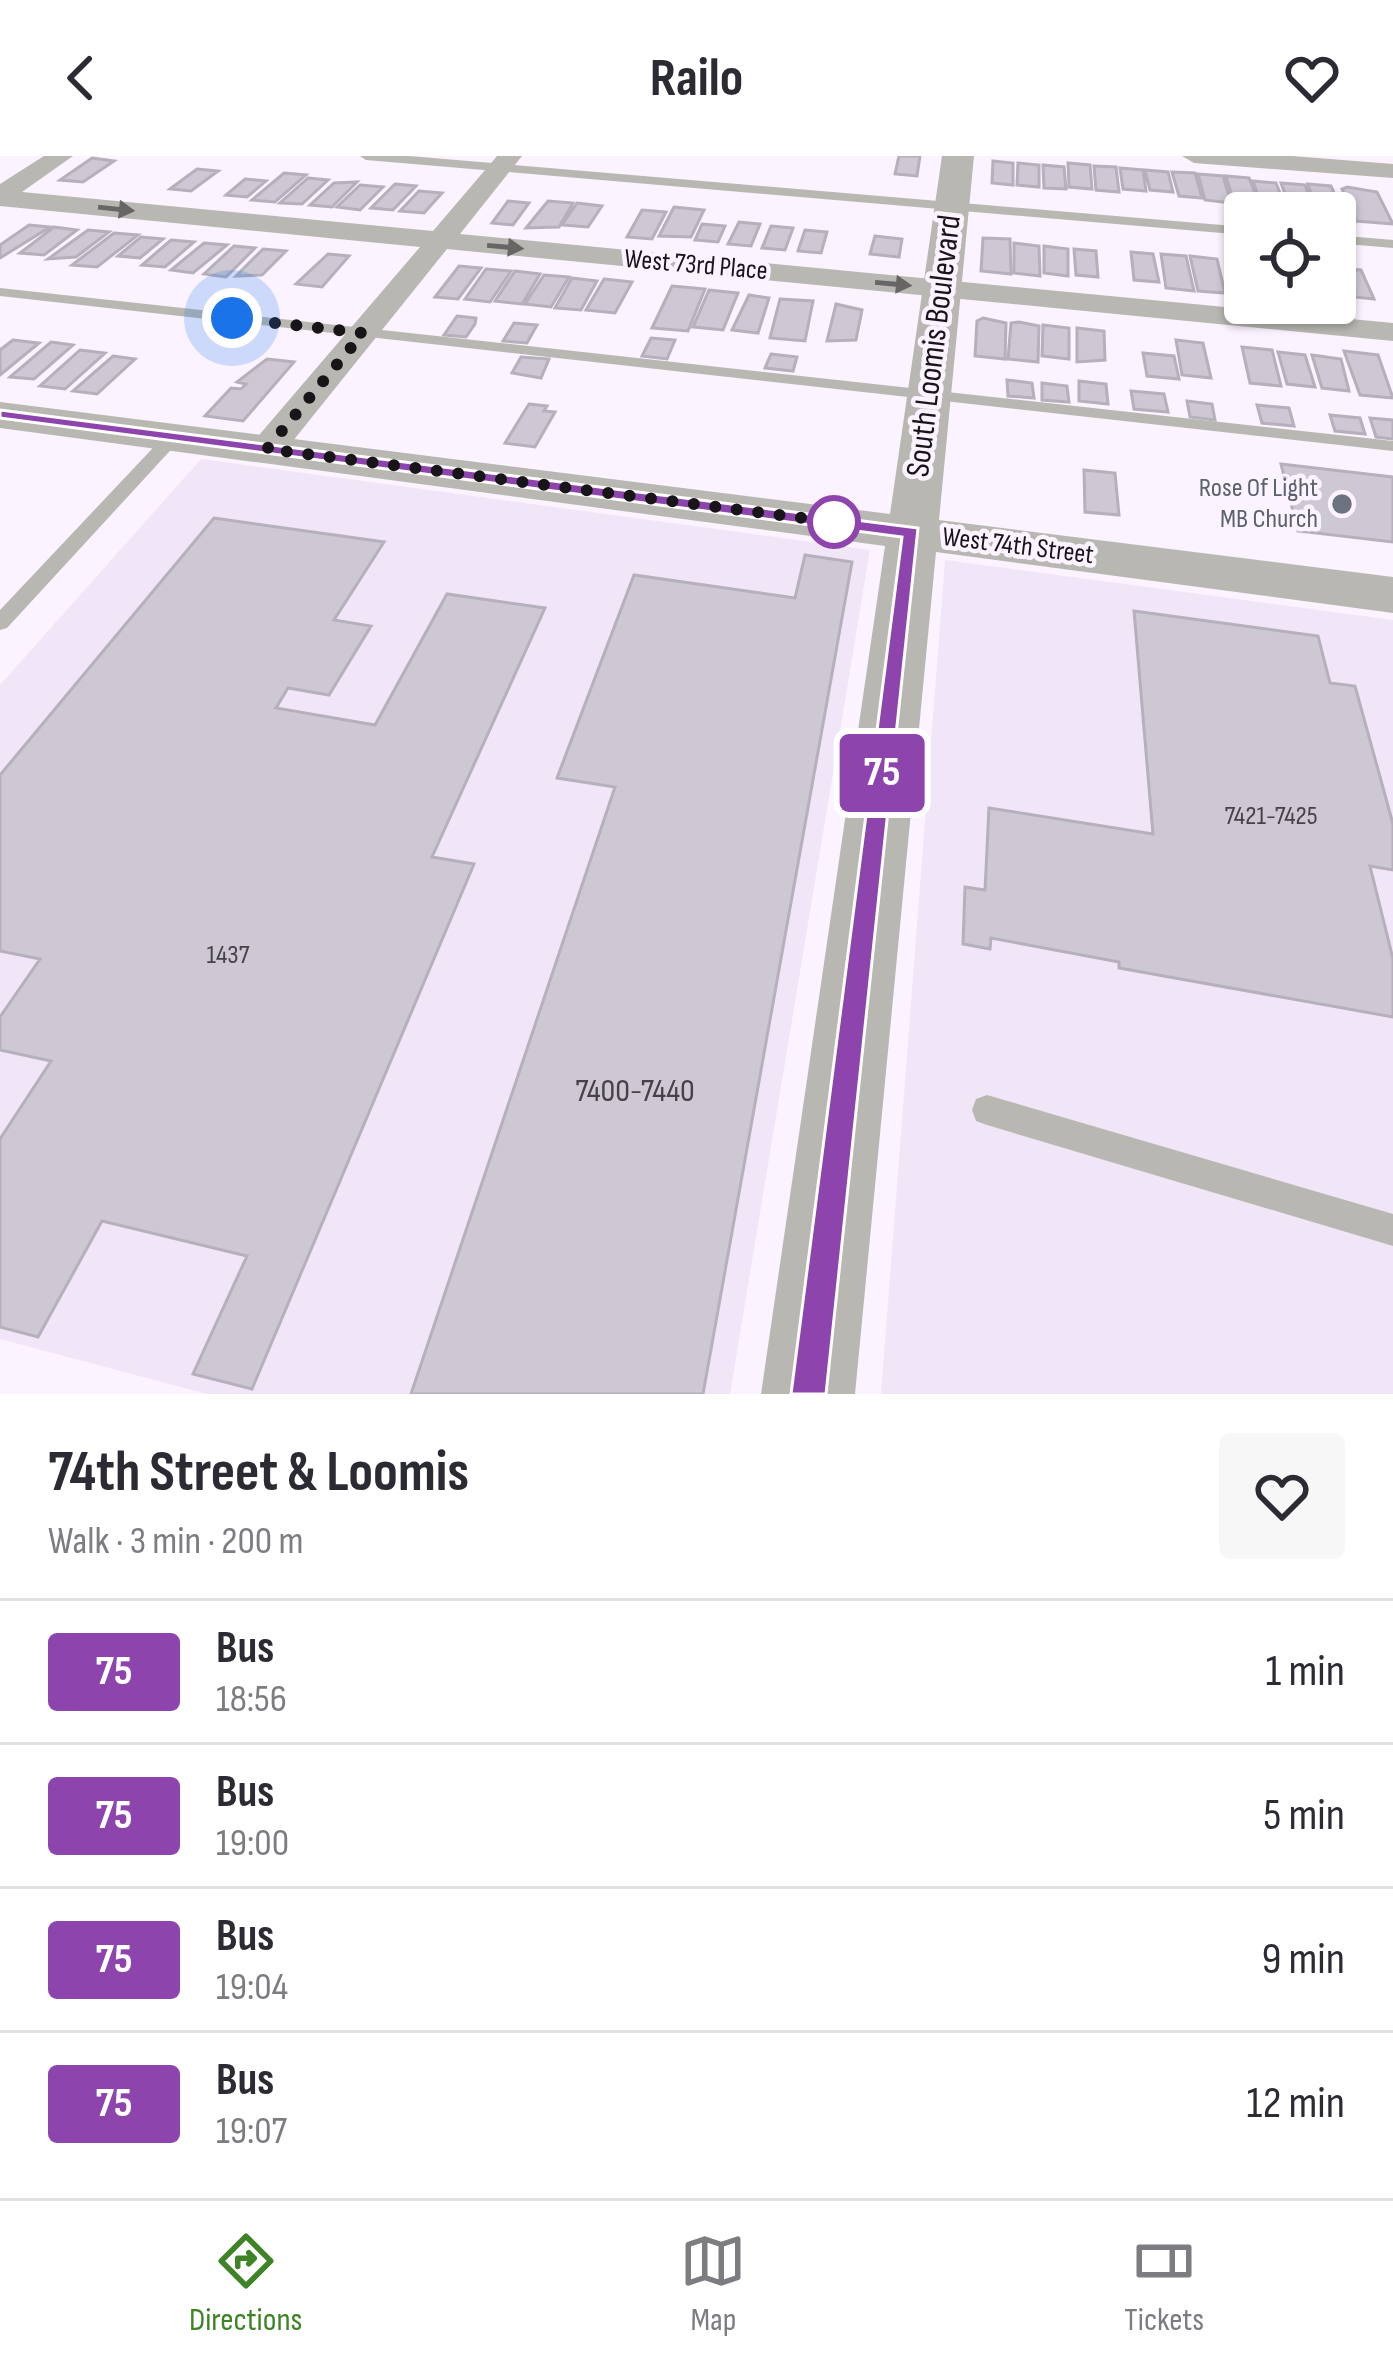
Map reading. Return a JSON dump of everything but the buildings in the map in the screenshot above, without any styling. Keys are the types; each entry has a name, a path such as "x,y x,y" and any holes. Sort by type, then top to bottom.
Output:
{"street":[{"path":"0,197 61,156"},
{"name":"South Loomis Boulevard","path":"808,1394 958,156"},
{"path":"1194,156 1393,171"},
{"path":"267,449 505,162"},
{"name":"West 73rd Place","path":"0,197 1393,332"},
{"name":"West 74th Street","path":"0,415 1393,595"}],"lane":[{"path":"366,156 505,162 1224,229"},
{"path":"1356,241 1393,244"},
{"path":"0,292 1393,446"},
{"path":"0,623 173,437"},
{"path":"987,1110 1393,1230"}],"shaded area":[{"path":"201,459 870,550 730,1394 207,1394 0,1339 0,685"},
{"path":"945,560 1393,620 1393,1394 881,1394"}],"bus line":[{"name":"75","path":"0,415 912,532 808,1394"}],"place":[{"name":"Rose Of Light MB Church","path":"1342,504"}],"route":[{"path":"232,318 363,333 267,449 834,522"}]}
